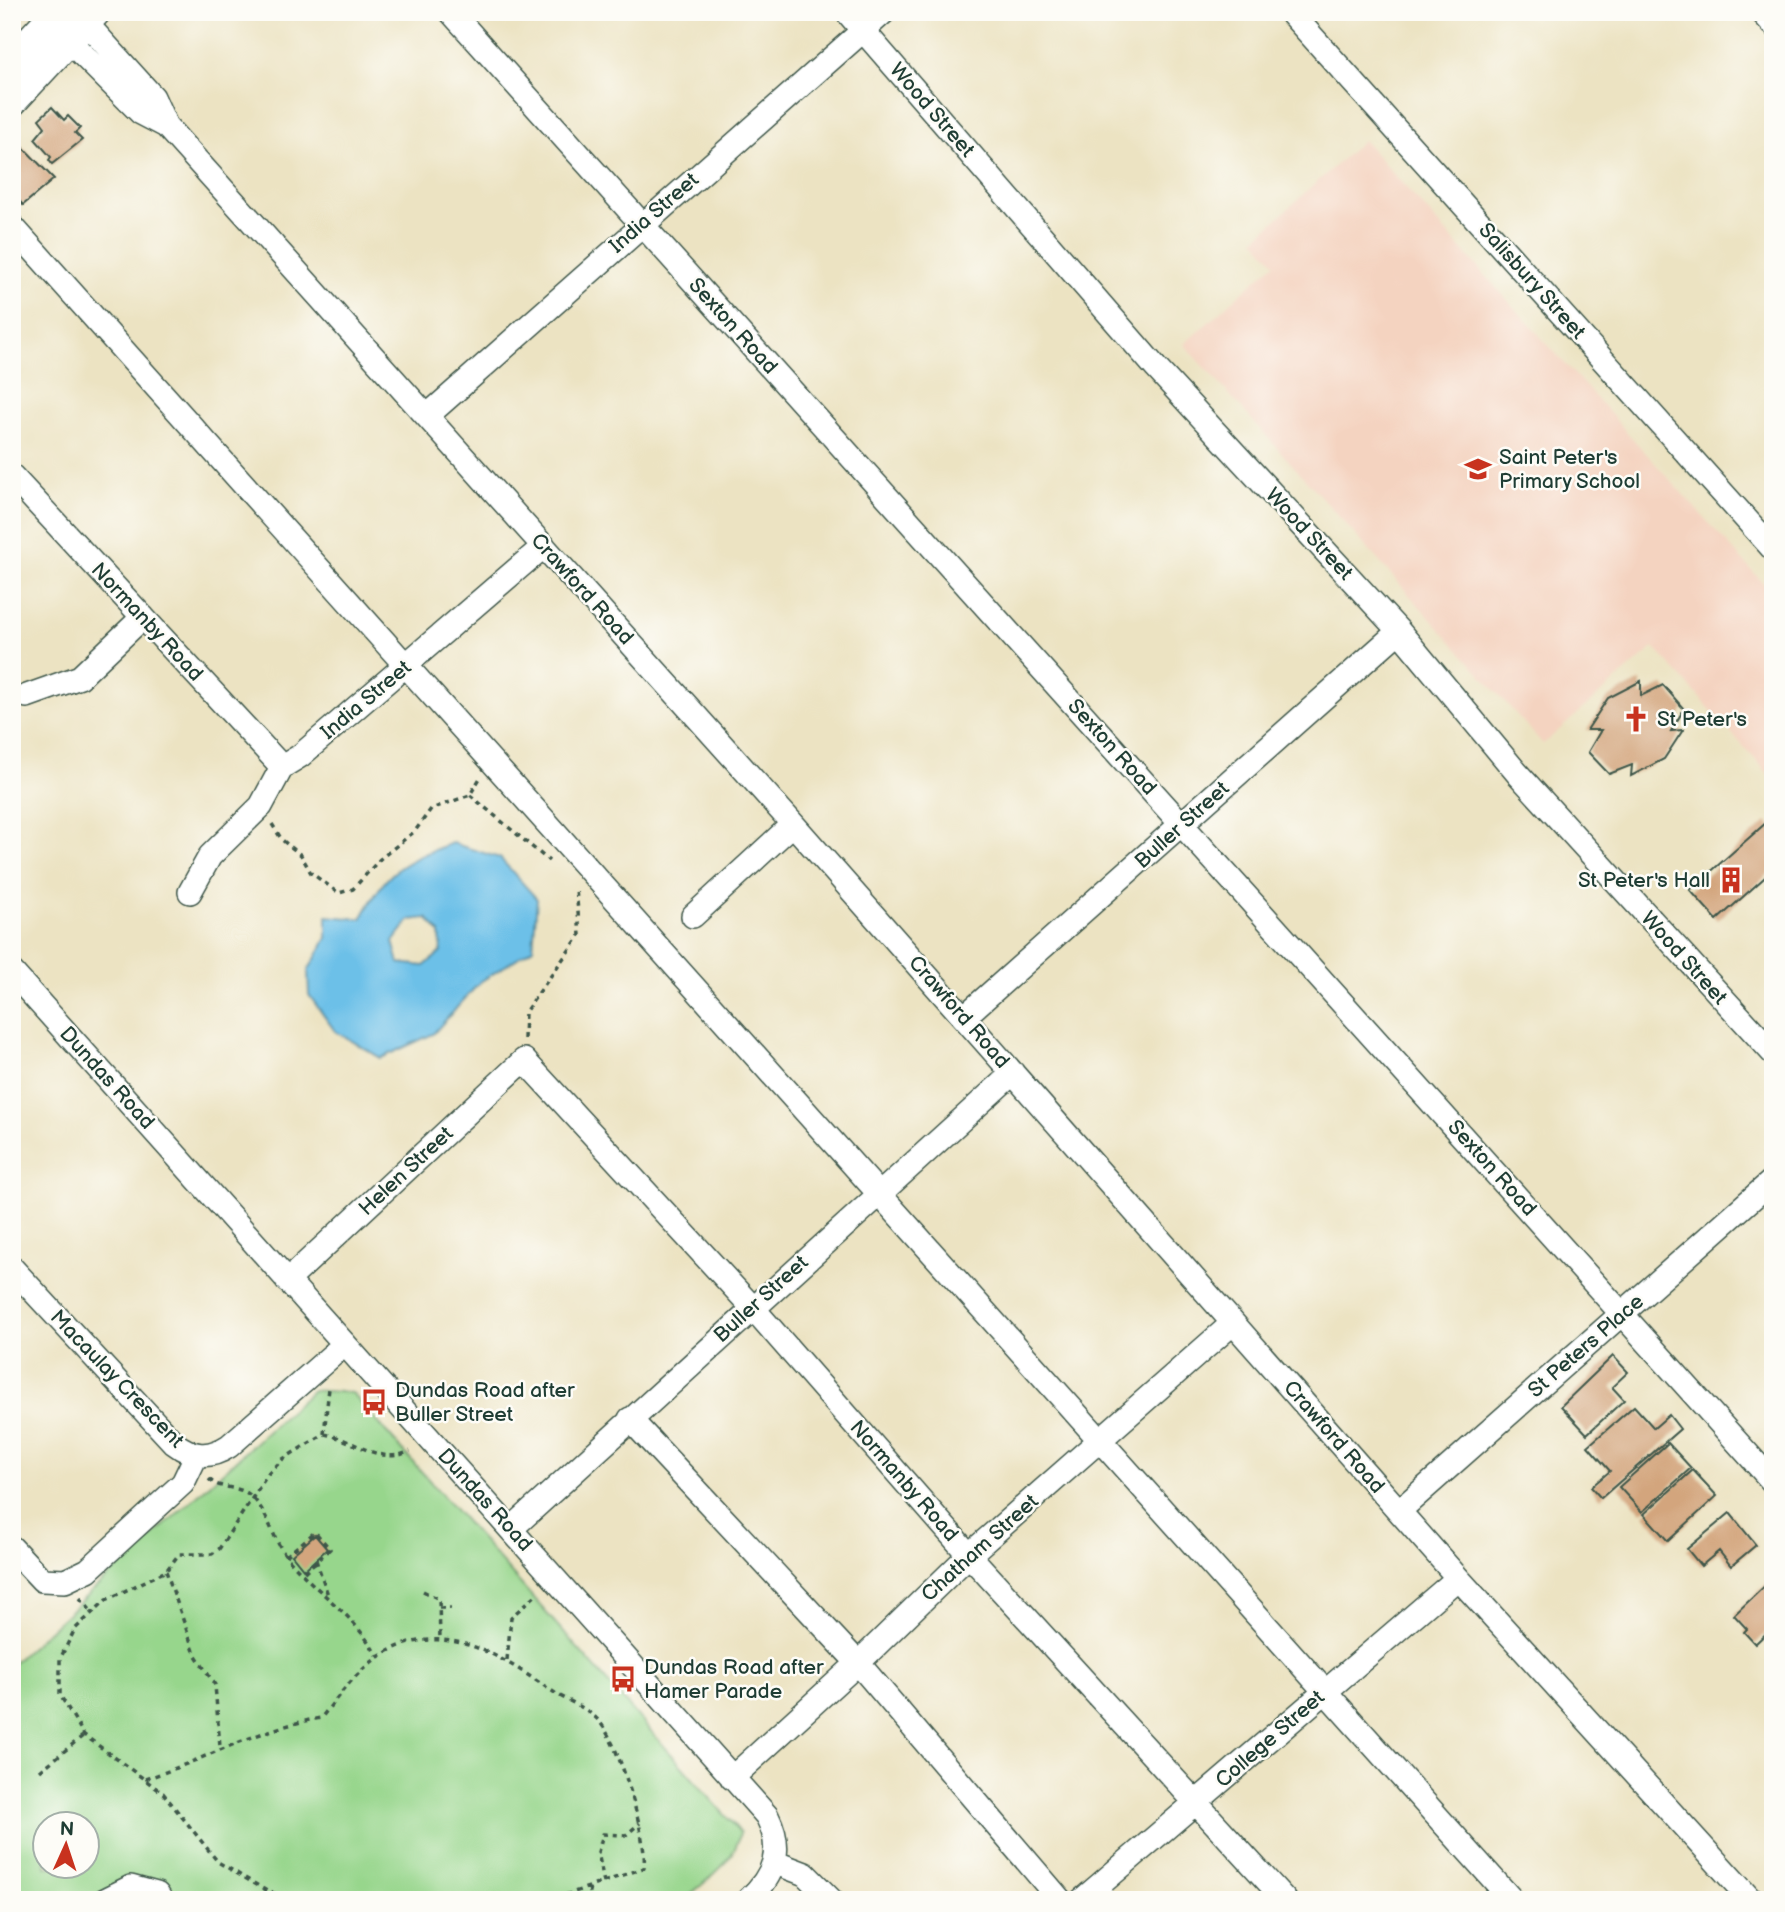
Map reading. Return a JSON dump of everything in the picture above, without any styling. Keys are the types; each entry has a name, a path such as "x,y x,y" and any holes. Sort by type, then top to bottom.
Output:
{"main road":[{"path":"12,61 68,19"},
{"path":"12,101 68,19"}],"street":[{"name":"Sexton Road","path":"451,12 1773,1482"},
{"name":"Wood Street","path":"847,12 1156,368 1399,631 1517,774 1773,1053"},
{"name":"India Street","path":"427,416 641,224 884,12"},
{"name":"Salisbury Street","path":"1290,12 1773,549"},
{"path":"1762,12 1773,24"},
{"name":"Crawford Road","path":"68,19 153,97 166,126 793,824 1458,1578 1751,1900"},
{"path":"12,226 1512,1900"},
{"name":"Normanby Road","path":"12,477 282,767"},
{"name":"India Street","path":"282,767 300,756 544,547"},
{"path":"27,696 80,677 143,617"},
{"name":"Buller Street","path":"964,1017 1399,631"},
{"path":"190,891 210,856 261,806 282,767"},
{"path":"693,916 793,824"},
{"name":"Dundas Road","path":"12,972 767,1816 775,1831 776,1863"},
{"name":"Normanby Road","path":"524,1060 752,1307 969,1555 1285,1900"},
{"name":"Helen Street","path":"287,1281 524,1060"},
{"name":"Buller Street","path":"511,1529 878,1192 1013,1073"},
{"name":"St Peters Place","path":"1399,1511 1773,1180"},
{"name":"Macaulay Crescent","path":"12,1268 174,1443 197,1456 210,1455 229,1446 345,1343"},
{"name":"Chatham Street","path":"732,1778 858,1663 969,1555 1101,1442 1233,1323"},
{"path":"630,1419 858,1663 1060,1900"},
{"name":"Macaulay Crescent","path":"12,1548 42,1580 65,1581 89,1570 183,1483 197,1456"},
{"name":"College Street","path":"1082,1900 1458,1578"},
{"path":"748,1900 760,1889 776,1863 805,1874 831,1900"},
{"path":"105,1900 131,1887 157,1894 162,1900"}],"path":[{"path":"261,806 282,840 301,855 311,873 339,893 353,889 380,859 415,831 432,809 470,795 490,761"},
{"path":"470,795 552,863"},
{"path":"524,1060 525,1012 580,935 576,888 568,880"},
{"path":"324,1434 328,1380"},
{"path":"295,1900 267,1891 218,1862 187,1819 163,1793 84,1735 60,1695 60,1659 75,1629 106,1600 166,1571 179,1554 212,1554 219,1549 268,1474 284,1459 324,1434 351,1440 383,1457 400,1457 410,1451"},
{"path":"197,1456 214,1485 237,1488 252,1497 286,1556 356,1623 377,1657"},
{"path":"286,1556 315,1532 330,1549 302,1574"},
{"path":"316,1560 329,1597"},
{"path":"166,1571 195,1654 215,1685 220,1747"},
{"path":"423,1591 439,1599 440,1640"},
{"path":"507,1660 511,1617 536,1595"},
{"path":"439,1608 451,1608"},
{"path":"145,1779 175,1769 220,1747 289,1723 321,1718 355,1675 377,1657 418,1641 457,1640 507,1660 597,1718 614,1742 640,1823 644,1868 551,1900"},
{"path":"40,1771 84,1735"},
{"path":"604,1883 598,1852 603,1834 626,1835 640,1823"},
{"path":"589,1888 592,1900"}],"shaded area":[{"name":"Saint Peter's Primary School","path":"1363,140 1773,594 1773,779 1654,647 1543,744 1184,344 1275,263 1255,239"}],"green space":[{"path":"313,1390 352,1393 740,1832 738,1842 727,1861 684,1900 12,1900 12,1664"}],"water":[{"path":"452,843 500,858 537,899 533,948 480,982 433,1034 381,1058 335,1031 309,995 308,971 327,938 327,916 361,919 379,889 397,870 420,856","holes":["427,918 440,933 441,952 424,966 399,963 393,942 410,920"]}],"building":[{"path":"52,107 64,120 68,116 80,128 75,133 82,140 52,164 49,160 51,157 35,139 45,127 39,119"},
{"path":"15,139 54,179 23,205 12,193 12,142"},
{"name":"St Peter's","path":"1641,681 1641,696 1663,685 1684,709 1671,731 1683,730 1664,759 1631,776 1632,765 1609,774 1588,752 1601,730 1587,730 1608,698"},
{"name":"St Peter's Hall","path":"1767,822 1773,829 1773,870 1717,920 1690,890"},
{"path":"1613,1356 1628,1372 1612,1387 1624,1400 1587,1434 1561,1406"},
{"path":"1634,1406 1654,1428 1669,1415 1680,1429 1601,1498 1591,1487 1610,1471 1588,1446"},
{"path":"1668,1443 1691,1468 1642,1512 1619,1487"},
{"path":"1693,1470 1717,1496 1668,1541 1644,1514"},
{"path":"1730,1513 1756,1545 1731,1566 1719,1551 1701,1566 1687,1549"},
{"path":"315,1535 327,1549 304,1570 292,1555"},
{"path":"1773,1578 1773,1627 1755,1644 1744,1632 1747,1629 1734,1615"}],"place":[{"name":"Saint Peter's Primary School","path":"1478,469"},
{"name":"St Peter's","path":"1636,719"},
{"name":"St Peter's Hall","path":"1731,880"},
{"name":"Dundas Road after Buller Street","path":"374,1402"},
{"name":"Dundas Road after Hamer Parade","path":"623,1679"}]}
